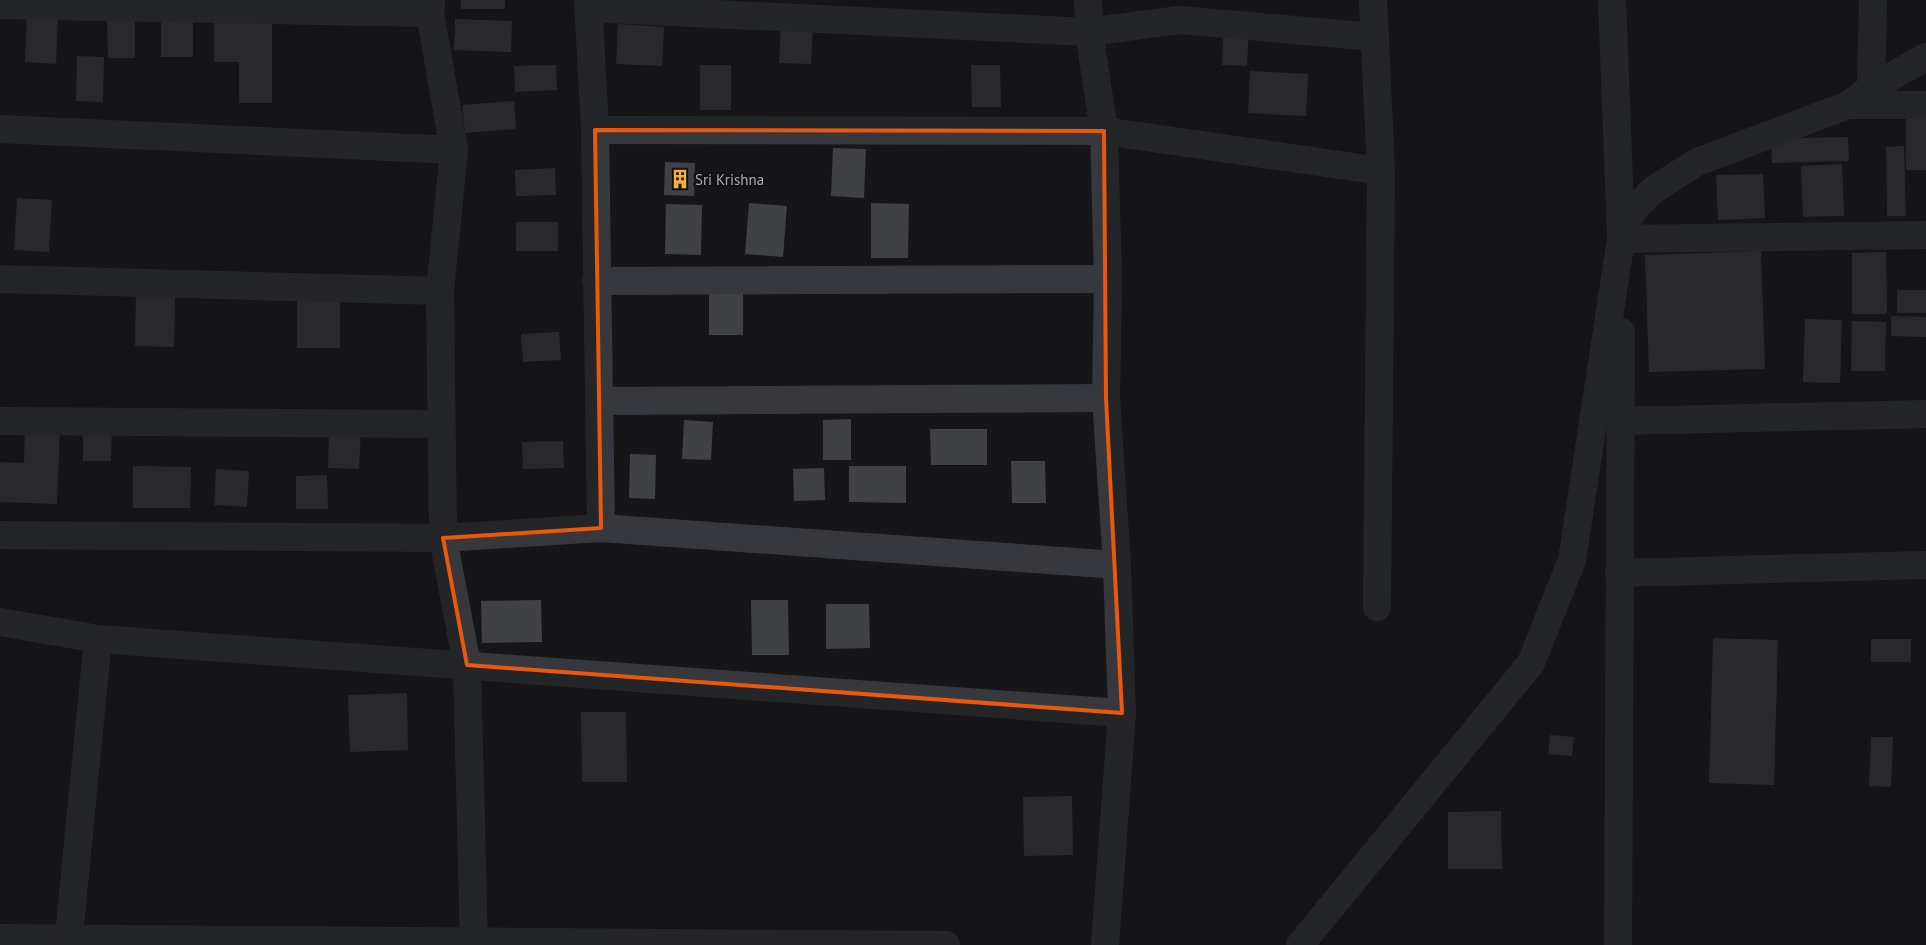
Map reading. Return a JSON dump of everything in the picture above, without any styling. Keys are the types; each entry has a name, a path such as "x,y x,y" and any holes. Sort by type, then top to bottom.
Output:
{"street":[{"path":"1088,0 1088,32 1104,131 1108,279 1106,398 1117,565 1122,713 1105,945"},
{"path":"1373,0 1381,171 1378,607"},
{"path":"1612,0 1621,239 1618,945"},
{"path":"1871,88 1874,0"},
{"path":"601,528 595,130 588,4 1088,32 1179,20 1375,36"},
{"path":"0,5 431,6 454,150 440,291 442,538 466,665 474,943"},
{"path":"1300,945 1531,663 1572,560 1621,239 1633,210 1653,190 1698,162 1848,105 1871,88 1926,57"},
{"path":"1848,105 1926,105"},
{"path":"0,129 454,150"},
{"path":"595,130 1104,131 1381,171"},
{"path":"1621,239 1926,235"},
{"path":"0,279 440,291"},
{"path":"596,281 1108,279"},
{"path":"599,402 1106,398"},
{"path":"1620,421 1926,414"},
{"path":"0,421 442,424"},
{"path":"0,535 442,538 601,528 1117,565"},
{"path":"1619,573 1926,565"},
{"path":"0,622 98,639 1122,713"},
{"path":"68,942 98,639"},
{"path":"0,938 68,942 946,945"}],"highlighted area":[{"path":"595,130 1104,131 1106,398 1122,713 467,665 443,538 601,528"}],"building":[{"path":"461,0 505,0 505,9 461,9"},
{"path":"27,15 58,16 56,64 25,62"},
{"path":"135,17 135,58 108,58 107,18"},
{"path":"161,17 193,17 193,57 161,57"},
{"path":"781,18 813,20 811,64 779,63"},
{"path":"455,19 512,21 511,52 454,50"},
{"path":"214,23 272,23 272,103 239,103 239,62 214,62"},
{"path":"618,24 664,27 662,66 616,64"},
{"path":"1223,27 1249,28 1247,66 1222,65"},
{"path":"77,56 104,57 103,102 76,101"},
{"path":"556,65 557,90 515,92 514,66"},
{"path":"700,65 731,65 731,110 700,110"},
{"path":"971,65 1000,65 1001,107 972,107"},
{"path":"1250,71 1308,74 1306,116 1248,113"},
{"path":"514,101 516,129 465,133 462,105"},
{"path":"1906,118 1926,118 1926,170 1906,170"},
{"path":"1848,137 1849,161 1772,163 1771,139"},
{"path":"1904,146 1906,216 1887,216 1886,147"},
{"path":"833,148 866,149 864,198 831,196"},
{"name":"Sri Krishna","path":"665,162 695,163 694,196 664,195"},
{"path":"1842,164 1844,216 1803,217 1801,166"},
{"path":"555,168 556,195 516,196 515,170"},
{"path":"1763,174 1765,218 1718,220 1716,175"},
{"path":"17,198 52,200 49,252 14,250"},
{"path":"749,203 787,206 783,257 745,254"},
{"path":"871,203 909,204 908,258 871,258"},
{"path":"666,204 702,205 701,255 665,254"},
{"path":"516,222 558,222 558,251 516,251"},
{"path":"1761,251 1765,369 1649,372 1645,255"},
{"path":"1886,252 1887,314 1852,314 1852,253"},
{"path":"743,289 743,335 709,335 709,290"},
{"path":"1897,290 1926,290 1926,313 1897,313"},
{"path":"136,291 175,292 174,347 135,346"},
{"path":"297,293 340,293 340,348 297,348"},
{"path":"1891,316 1926,317 1926,337 1891,336"},
{"path":"1805,319 1842,320 1840,383 1803,382"},
{"path":"1852,321 1886,322 1885,371 1851,371"},
{"path":"559,332 561,360 523,362 521,334"},
{"path":"851,419 851,460 823,460 823,420"},
{"path":"684,420 713,422 711,460 682,459"},
{"path":"25,426 60,427 57,504 0,502 0,462 24,463"},
{"path":"83,426 112,426 111,461 83,461"},
{"path":"329,429 361,430 359,469 328,468"},
{"path":"930,429 987,429 987,465 931,465"},
{"path":"563,441 564,468 523,469 522,442"},
{"path":"630,454 656,455 655,499 629,498"},
{"path":"1011,461 1045,461 1046,503 1012,503"},
{"path":"133,466 191,467 190,508 133,508"},
{"path":"849,466 906,466 906,503 849,502"},
{"path":"824,468 825,500 794,501 793,469"},
{"path":"216,469 249,471 247,507 214,505"},
{"path":"327,475 328,509 296,509 296,476"},
{"path":"541,600 542,642 482,643 481,601"},
{"path":"751,600 788,600 789,655 752,655"},
{"path":"826,604 869,604 870,648 826,649"},
{"path":"1713,638 1778,640 1774,785 1709,783"},
{"path":"1871,639 1911,639 1911,662 1871,662"},
{"path":"407,693 408,750 350,752 348,695"},
{"path":"581,712 626,712 627,782 582,782"},
{"path":"1550,735 1574,737 1572,756 1548,754"},
{"path":"1871,737 1893,737 1891,787 1869,786"},
{"path":"1072,796 1073,855 1024,856 1023,797"},
{"path":"1501,811 1502,869 1448,869 1448,812"}],"place":[{"name":"Sri Krishna","path":"680,179"}]}
